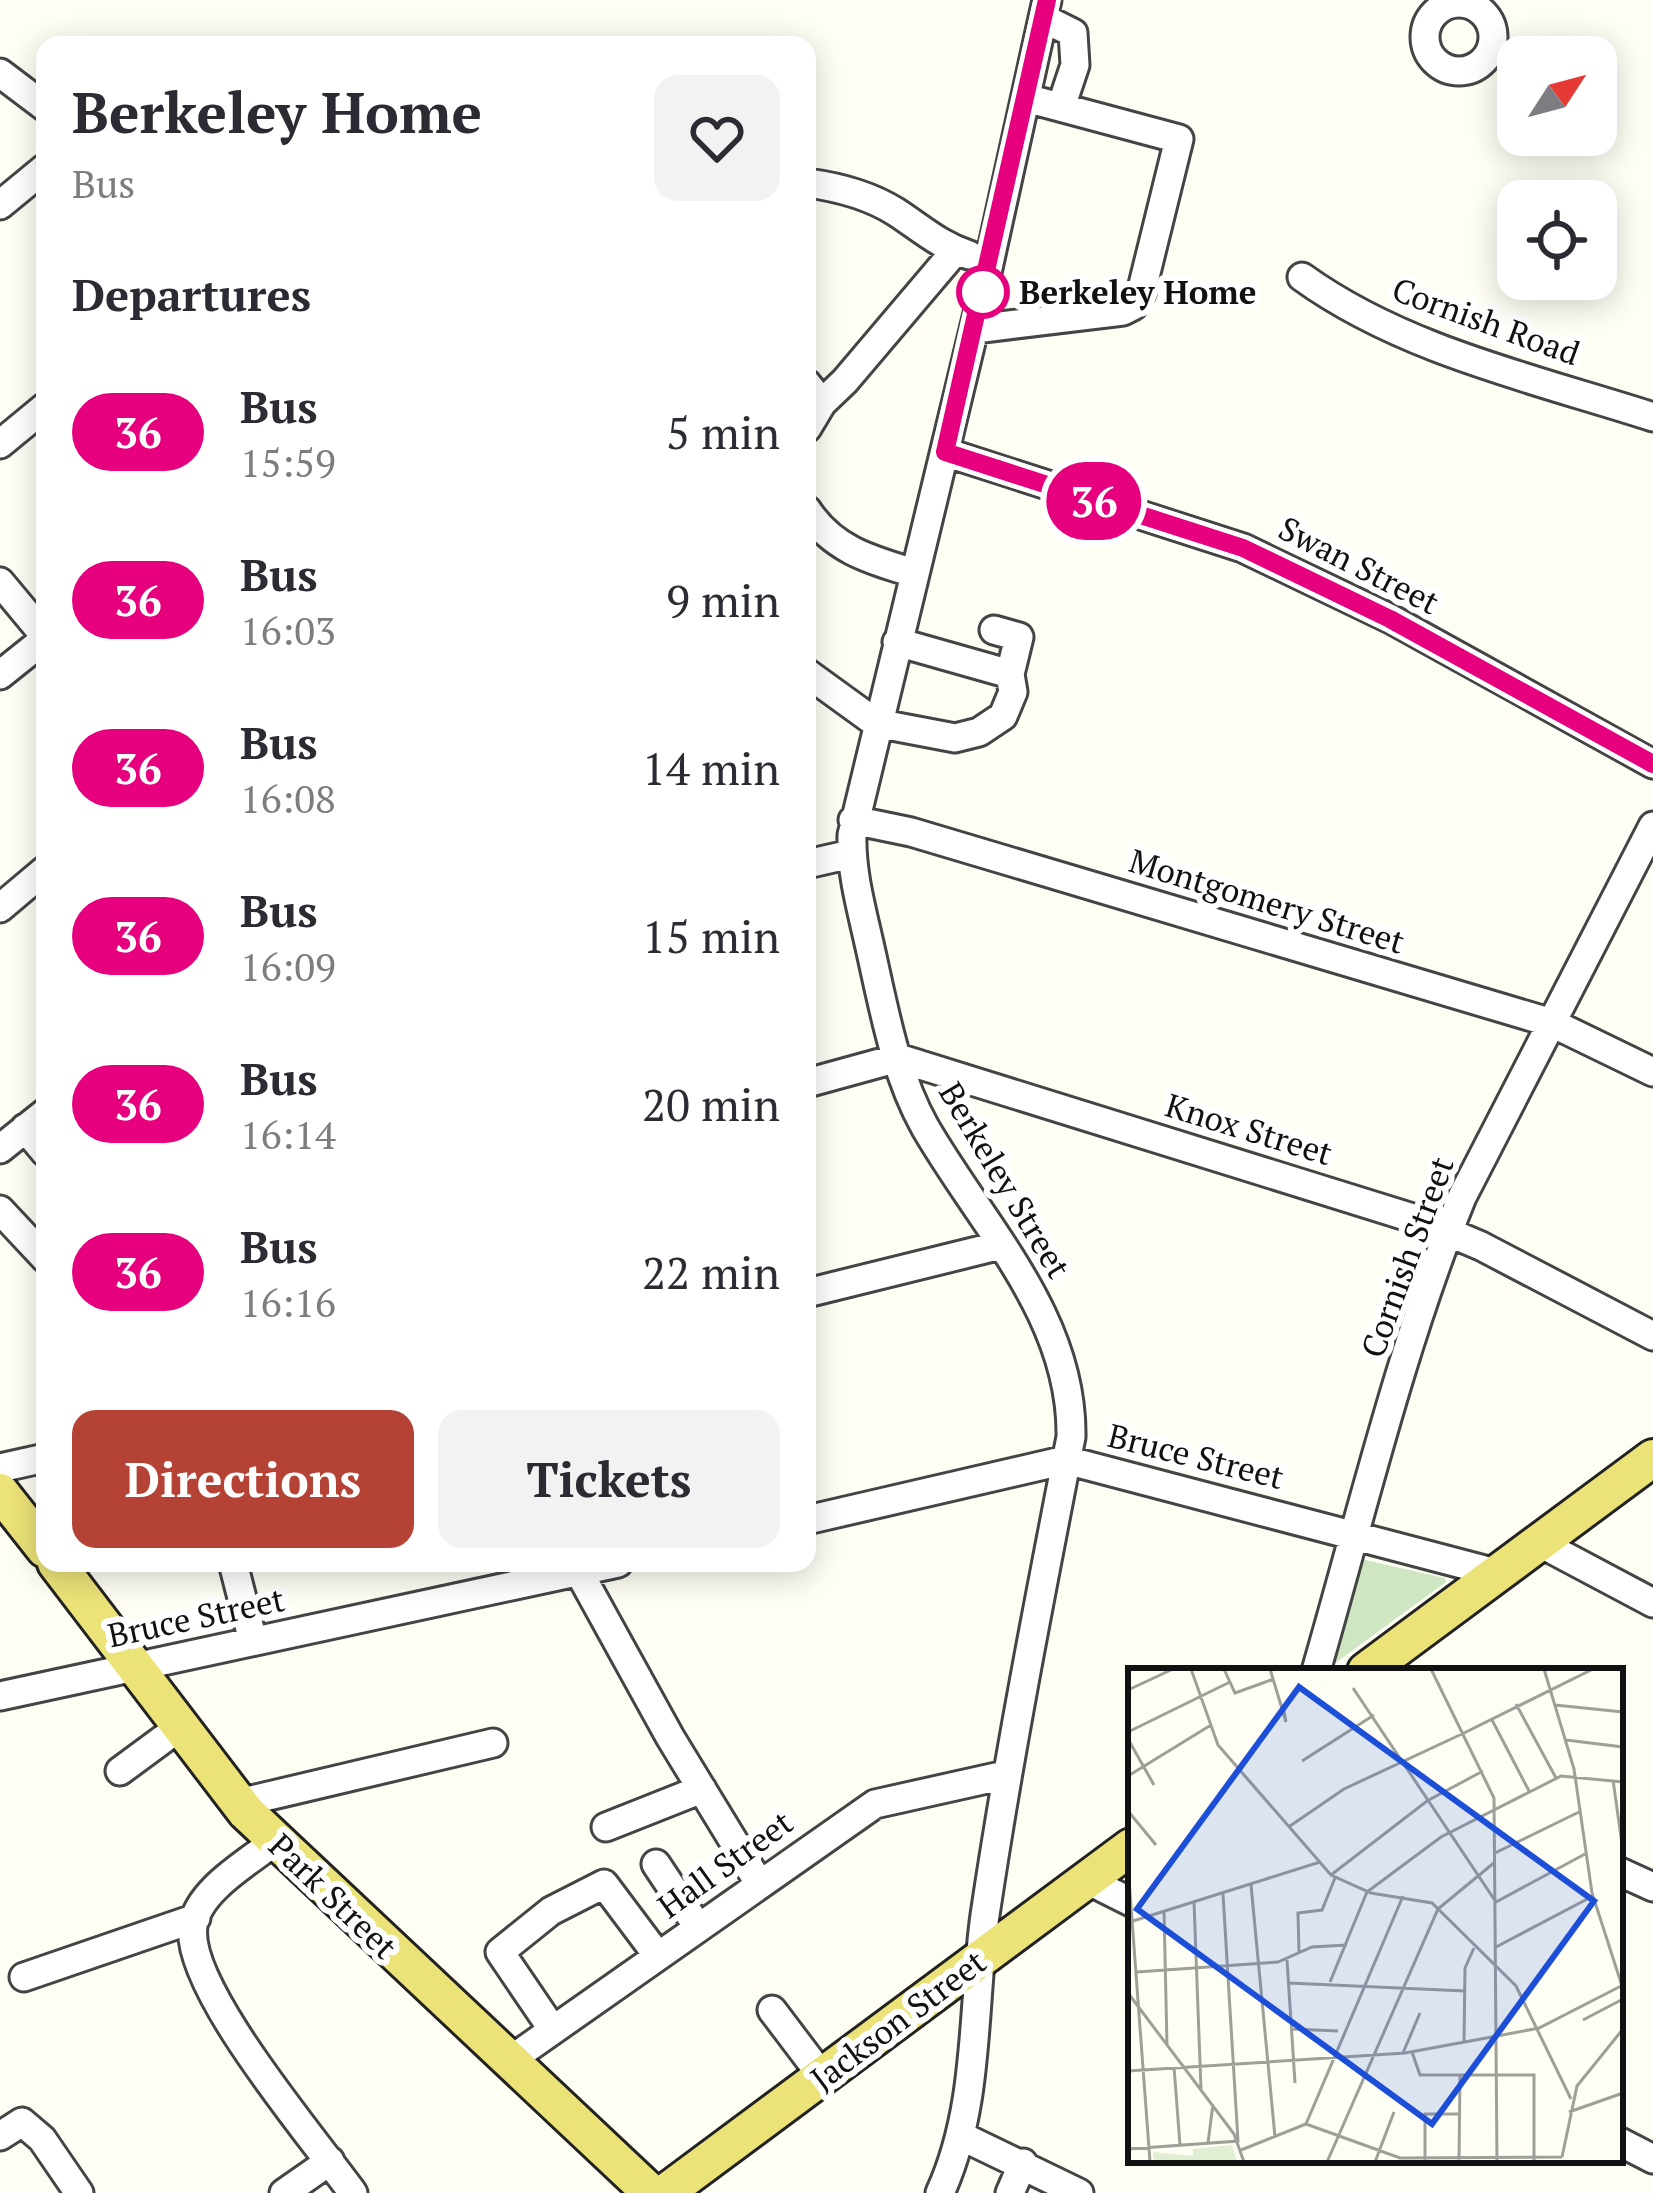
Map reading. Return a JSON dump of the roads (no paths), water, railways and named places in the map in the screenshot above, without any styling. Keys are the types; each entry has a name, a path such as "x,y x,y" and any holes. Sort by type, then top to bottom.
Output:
{"main road":[{"path":"1370,1668 1653,1458"},
{"path":"0,1492 36,1538"},
{"name":"Park Street","path":"63,1572 239,1803 651,2193"},
{"name":"Jackson Street","path":"665,2193 1128,1848"}],"street":[{"name":"Berkeley Street","path":"940,2193 967,2112 979,1960 1005,1775 1066,1460 1071,1411 1062,1364 1031,1292 924,1125 898,1058 851,854 853,820 945,452 1045,9"},
{"path":"1045,9 1073,33 1075,65 1061,107"},
{"path":"0,73 36,100"},
{"path":"974,329 1133,306 1141,293 1179,139 1026,98"},
{"path":"0,205 36,175"},
{"path":"816,184 848,189 893,210 938,245 990,261"},
{"path":"816,392 845,381 956,250"},
{"name":"Cornish Road","path":"1302,277 1345,308 1470,358 1653,417"},
{"path":"0,444 36,414"},
{"name":"Swan Street","path":"945,452 1243,548 1390,619 1653,764"},
{"path":"816,522 843,548 914,573"},
{"path":"0,582 36,626"},
{"path":"816,680 876,723 968,737 1004,716 1013,692 1010,674 1019,637 994,630"},
{"path":"897,642 1010,674"},
{"path":"0,675 36,645"},
{"name":"Montgomery Street","path":"853,820 911,832 1552,1023 1653,1072"},
{"name":"Cornish Street","path":"1317,1668 1416,1325 1448,1232 1653,826"},
{"path":"816,862 851,854"},
{"path":"0,908 36,878"},
{"path":"816,1081 898,1058"},
{"name":"Knox Street","path":"898,1058 1448,1232 1653,1336"},
{"path":"0,1149 35,1120"},
{"path":"0,1210 36,1248"},
{"path":"816,1291 1001,1245"},
{"path":"0,1468 36,1460"},
{"name":"Bruce Street","path":"816,1518 1066,1460 1496,1573"},
{"path":"1540,1543 1653,1603"},
{"path":"235,1572 253,1641"},
{"name":"Bruce Street","path":"0,1696 555,1572"},
{"path":"580,1572 759,1883"},
{"path":"120,1771 181,1726"},
{"path":"239,1803 493,1743"},
{"name":"Hall Street","path":"509,2061 875,1804 1005,1775"},
{"path":"606,1827 702,1789"},
{"path":"275,1841 214,1890 193,1923 195,1960 224,2017 353,2193"},
{"path":"656,1864 698,1927"},
{"path":"1623,1872 1653,1887"},
{"path":"1087,1880 1128,1900"},
{"path":"553,2030 500,1952 551,1911 604,1884 658,1956"},
{"path":"24,1977 196,1918"},
{"path":"772,2010 822,2077"},
{"path":"11,2129 42,2138 79,2193"},
{"path":"961,2136 1079,2193"},
{"path":"1623,2144 1653,2159"},
{"path":"284,2193 330,2161"},
{"path":"1010,2193 1023,2163"}],"place":[{"name":"Berkeley Home","path":"983,292"}]}
